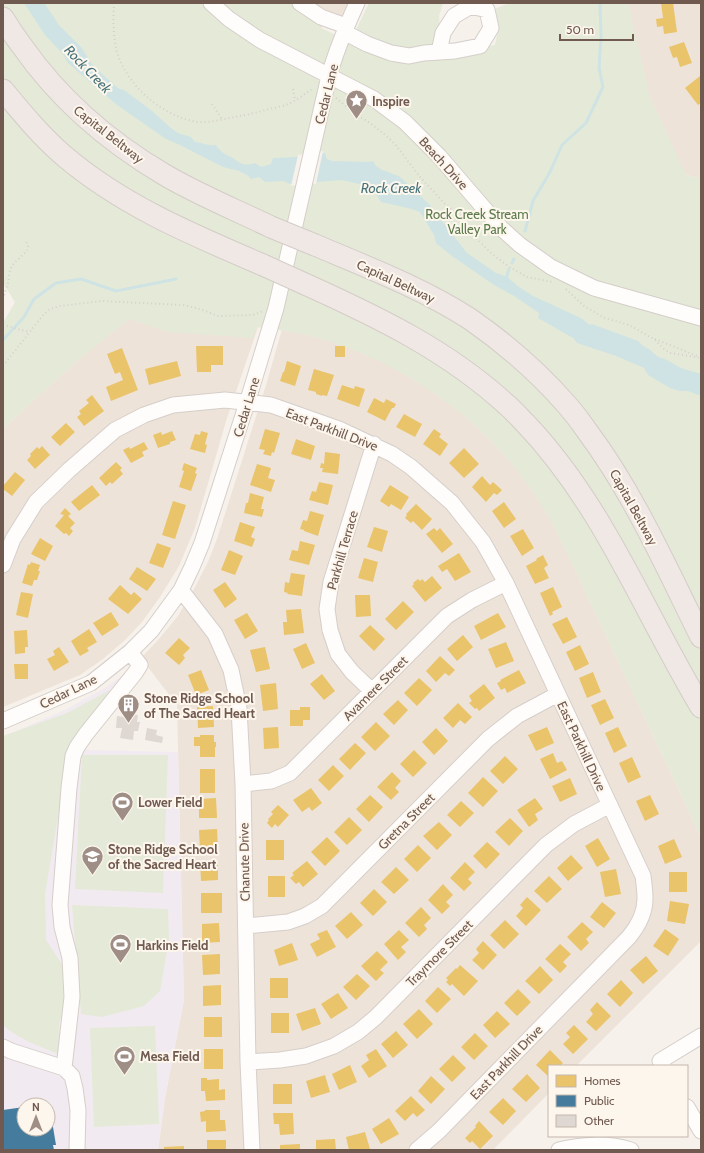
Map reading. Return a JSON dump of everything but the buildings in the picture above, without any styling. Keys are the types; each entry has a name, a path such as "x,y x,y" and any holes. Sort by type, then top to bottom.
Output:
{"highway":[{"name":"Capital Beltway","path":"3,18 32,60 63,96 92,123 127,151 166,176 210,199 384,274 428,295 469,319 502,342 536,372 568,405 597,444 624,485 649,531 701,637"},
{"path":"3,90 30,123 63,155 104,187 154,216 197,237 367,312 413,337 446,358 474,377 507,405 537,436 561,465 587,504 614,549 682,675 701,707"}],"street":[{"name":"Beach Drive","path":"211,3 228,18 260,40 374,99 405,122 439,156 501,228 520,245 551,267 594,288 701,318"},
{"path":"300,3 321,17 345,29 367,44 391,53 409,56 439,52"},
{"name":"Cedar Lane","path":"3,722 91,683 130,652 151,631 181,590 202,543 276,308 332,64 345,29 357,3"},
{"name":"East Parkhill Drive","path":"3,565 13,539 36,502 69,470 115,430 144,415 173,405 225,400 271,405 339,429 374,444 411,467 452,503 483,542 506,583 643,876 646,900 638,926 629,937 439,1131 417,1150"},
{"name":"Parkhill Terrace","path":"372,691 352,672 338,654 330,630 327,608 330,582 374,444"},
{"name":"Avamere Street","path":"243,784 271,781 290,773 447,616 472,600 506,583"},
{"name":"Chanute Drive","path":"181,590 215,634 231,670 239,708 243,784 248,1062 252,1150"},
{"path":"64,1068 72,997 70,958 62,927 60,905 69,788 73,756 86,734 140,665 130,652"},
{"name":"Gretna Street","path":"246,926 288,922 305,916 322,906 488,738 517,716 558,694"},
{"name":"Traymore Street","path":"248,1062 280,1060 306,1056 334,1046 358,1032 376,1017 546,845 574,824 610,805"},
{"path":"662,1065 660,1062 701,1036"},
{"path":"3,1046 11,1051 64,1068 72,1076 78,1110 78,1150"},
{"path":"688,1109 701,1131"},
{"path":"559,1150 586,1146 612,1146 631,1150"}],"path":[{"path":"114,3 114,35 124,70 138,88 155,103 176,116 199,122 207,122 288,105 311,90 314,90"},
{"path":"293,90 294,100"},
{"path":"212,104 222,119"},
{"path":"3,299 10,270 14,263 27,251 28,246 26,241"},
{"path":"3,366 44,314 50,309 60,306 102,301 183,305 200,309 218,316 253,315 264,310"},
{"path":"3,325 29,332"},
{"path":"654,338 701,358"}],"shaded area":[{"path":"259,3 357,3 346,26 332,21 321,28"},
{"path":"620,3 701,3 701,178 686,175 662,138"},
{"path":"287,312 412,371 528,470 701,838 701,941 577,1065 548,1065 548,1094 493,1150 158,1150 165,1098 184,1000 177,705 141,658 178,616 208,562 217,539 266,385"},
{"path":"126,315 258,327 227,418 195,528 179,566 160,597 142,622 125,640 103,659 80,675 3,707 3,428"},
{"name":"Stone Ridge School of the Sacred Heart","path":"135,666 85,747 88,750 178,752 184,1000 165,1098 158,1150 3,1150 3,737 67,709 108,686"}],"green space":[{"name":"Rock Creek Stream Valley Park","path":"3,3 289,3 319,23 319,27 391,62 495,45 499,26 495,9 509,3 628,3 650,97 686,175 701,178 701,838 555,528 543,507 515,468 481,431 440,397 418,382 370,357 346,347 306,335 257,327 253,338 168,332 129,319 77,361 3,428 3,323 15,302 3,283"},
{"path":"369,3 443,3 439,16 440,34 436,43 411,50 389,49 353,36"},
{"path":"110,690 70,745 45,894 46,940 67,972 67,1001 59,1023 58,1054 22,1038 3,1025 3,736 67,713"},
{"name":"Lower Field","path":"82,755 168,755 163,893 75,889"},
{"name":"Harkins Field","path":"72,905 168,909 169,939 160,991 144,1006 102,1017 81,1014"},
{"name":"Mesa Field","path":"155,1026 159,1124 94,1127 90,1028"}],"water":[{"name":"Rock Creek","path":"24,3 45,4 59,25 81,47 92,64 102,74 118,88 124,90 152,111 171,128 178,133 191,137 195,142 216,145 220,150 242,164 247,165 255,163 261,167 271,164 273,158 325,153 327,159 332,161 373,161 376,166 382,170 399,176 429,204 467,253 496,273 507,277 533,296 581,318 590,325 592,324 638,341 658,357 665,359 681,368 701,374 701,396 688,391 680,391 670,388 648,375 644,368 616,356 577,343 573,338 538,318 539,313 514,296 494,285 436,243 434,235 420,212 381,202 374,191 368,186 342,180 290,184 283,181 265,182 259,177 251,179 239,171 223,167 166,139 117,105 68,63 63,54 45,35"}],"pier":[{"path":"323,151 316,184 291,186 298,155"}],"waterway":[{"path":"525,231 533,201 550,172 562,145 586,123 603,87 599,68 601,37 600,3"},
{"path":"512,263 514,259"},
{"path":"506,279 509,269"},
{"path":"3,340 24,317 34,299 56,283 81,279 116,291 176,279"}],"place":[{"name":"Inspire","path":"357,120"},
{"name":"Stone Ridge School of The Sacred Heart","path":"128,724"},
{"name":"Lower Field","path":"122,822"},
{"name":"Stone Ridge School of the Sacred Heart","path":"92,876"},
{"name":"Harkins Field","path":"121,964"},
{"name":"Mesa Field","path":"124,1076"}]}
